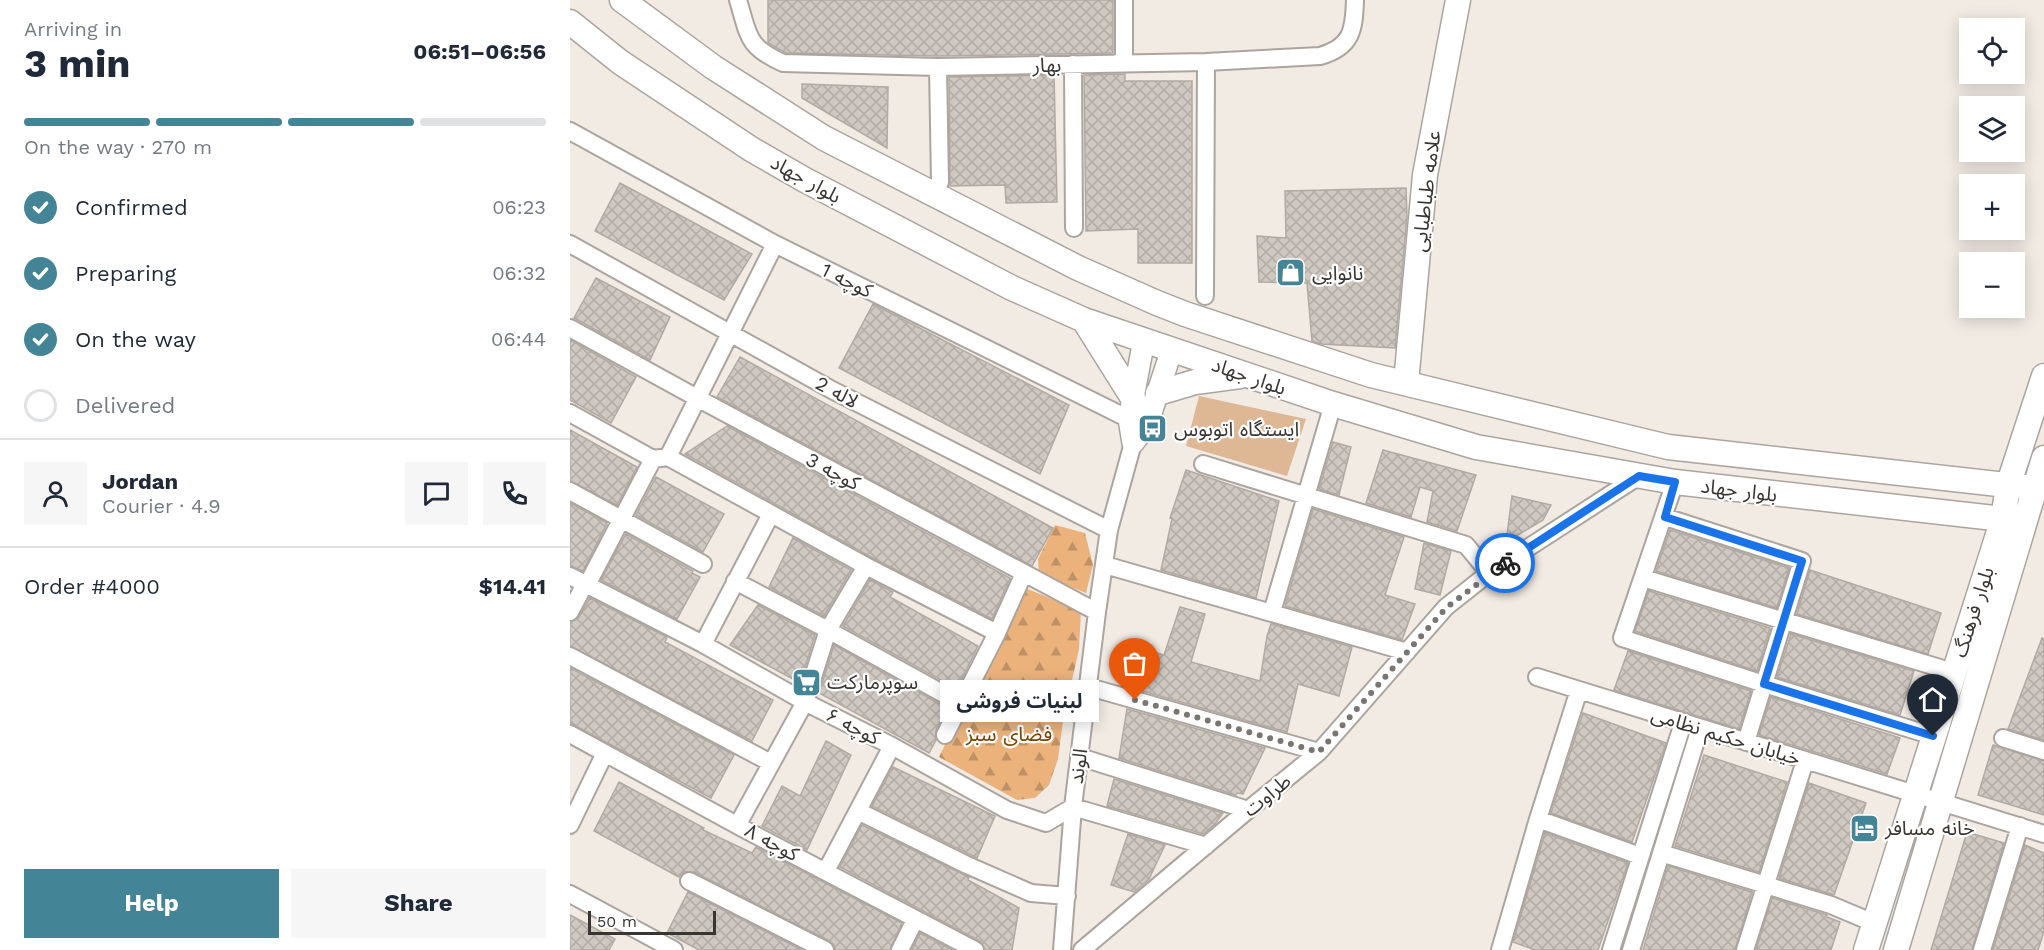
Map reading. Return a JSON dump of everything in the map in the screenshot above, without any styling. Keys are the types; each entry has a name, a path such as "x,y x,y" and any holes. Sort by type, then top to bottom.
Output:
{"main road":[{"name":"بلوار جهاد","path":"622,0 713,67 824,138 1077,268 1185,314 1371,375 1668,447 2034,488"},
{"name":"علامه طباطبایی","path":"1406,383 1425,175 1458,0"},
{"name":"بلوار جهاد","path":"570,22 620,62 751,148 805,180 1012,288 1084,320 1333,404 1476,447 1675,482 2013,522"},
{"path":"1144,340 1156,303"},
{"path":"1172,350 1185,314"},
{"path":"1084,320 1131,409"},
{"path":"1158,393 1195,382 1249,376"},
{"name":"بلوار فرهنگ","path":"1896,950 1941,802 2013,522 2008,486 2044,376"},
{"name":"بلوار فرهنگ","path":"1866,950 1953,672 2013,522 2034,488 2044,458"}],"street":[{"name":"بهار","path":"738,0 752,44 783,63 938,67 1206,62 1320,56 1334,52 1348,38 1354,27 1355,0"},
{"path":"1118,63 1124,59 1124,0"},
{"path":"1205,296 1206,62"},
{"path":"1072,64 1074,228"},
{"path":"938,67 940,182"},
{"name":"کوچه 1","path":"570,131 775,244 1131,409"},
{"name":"لاله 2","path":"570,244 832,390 1109,530"},
{"path":"570,612 622,519 699,399 775,244"},
{"name":"کوچه 3","path":"570,328 1097,612"},
{"name":"الوند","path":"1062,950 1073,807 1097,612 1109,530 1133,443 1131,409 1144,340"},
{"name":"الوند","path":"1133,443 1147,425 1172,350"},
{"path":"1272,612 1333,404"},
{"path":"570,413 771,514 997,633"},
{"path":"1203,464 1466,545 1489,573"},
{"name":"طراوت","path":"1082,950 1319,752 1446,608 1489,573 1639,476"},
{"path":"1675,482 1622,638 1933,736"},
{"path":"570,491 703,564"},
{"path":"703,644 771,514"},
{"path":"1665,517 1802,561 1746,742"},
{"path":"1104,565 1407,652"},
{"path":"738,824 805,702 828,630 866,566"},
{"path":"945,735 997,633 1024,573"},
{"name":"کوچه ۶","path":"570,576 703,644 805,702 892,746 1007,810 1046,823 1073,807"},
{"path":"1643,578 1953,672"},
{"path":"735,581 960,703"},
{"path":"570,656 771,763"},
{"name":"خیابان حکیم نظامی","path":"1538,677 2044,834"},
{"path":"1089,687 1319,752"},
{"path":"1502,950 1538,819 1579,690"},
{"path":"1611,950 1683,723"},
{"path":"1631,950 1700,728"},
{"name":"کوچه ۸","path":"570,734 975,950"},
{"path":"2003,738 2044,751"},
{"path":"826,871 892,746"},
{"path":"570,825 605,753"},
{"path":"1080,757 1248,810"},
{"path":"1745,950 1805,761"},
{"path":"1073,807 1206,846"},
{"path":"858,811 1031,893 1067,896"},
{"path":"1538,819 1640,856"},
{"path":"1983,950 2020,826"},
{"path":"1661,853 1831,905 1862,918"},
{"path":"689,881 825,950"},
{"path":"570,894 656,946 674,950"},
{"path":"900,950 915,920"}],"green space":[{"path":"1055,525 1085,533 1093,565 1086,593 1039,574 1038,559"},
{"name":"فضای سبز","path":"1023,587 1081,611 1079,649 1063,721 1058,759 1049,785 1035,798 1017,800 939,757"}],"shaded area":[{"path":"1199,396 1306,419 1287,476 1186,446"}],"building":[{"path":"768,0 1113,0 1113,53 938,56 786,53 768,43"},
{"path":"1125,74 1125,81 1192,81 1192,263 1138,263 1138,229 1086,231 1084,75"},
{"path":"1054,75 1057,202 1006,203 1005,185 950,186 949,77"},
{"path":"802,84 888,87 887,148 802,98"},
{"path":"620,183 752,254 724,300 595,231"},
{"path":"1406,188 1407,217 1395,348 1321,344 1312,341 1307,283 1259,282 1257,236 1286,238 1285,191"},
{"path":"596,278 670,317 650,360 574,318"},
{"path":"873,304 1069,405 1040,474 839,368"},
{"path":"570,340 636,377 611,423 570,400"},
{"path":"740,357 1053,528 1032,566 717,397"},
{"path":"727,426 1010,578 992,619 871,557 685,454"},
{"path":"570,430 637,467 617,505 570,481"},
{"path":"1333,442 1351,447 1339,495 1319,489"},
{"path":"1383,450 1476,475 1457,531 1427,522 1433,491 1420,487 1411,517 1366,503"},
{"path":"1186,470 1279,501 1256,598 1161,570 1172,519 1170,518"},
{"path":"656,477 724,514 703,552 636,515"},
{"path":"1512,496 1551,505 1543,520 1506,542"},
{"path":"570,503 607,523 583,571 570,566"},
{"path":"1313,509 1404,537 1385,595 1415,604 1402,640 1285,606"},
{"path":"1670,530 1789,568 1777,608 1656,571"},
{"path":"626,534 700,577 677,619 601,580"},
{"path":"793,538 851,570 824,616 769,587"},
{"path":"1424,543 1451,551 1440,595 1415,589"},
{"path":"1810,570 1941,613 1928,654 1797,614"},
{"path":"870,580 893,592 890,597 978,646 957,689 843,626"},
{"path":"1649,591 1770,628 1757,671 1635,631"},
{"path":"590,598 667,637 665,642 773,700 752,741 570,646 570,622 579,617"},
{"path":"758,605 815,635 800,683 730,645"},
{"path":"1180,607 1205,614 1191,662 1260,681 1271,624 1352,647 1339,696 1298,684 1287,732 1125,686 1131,646 1164,655"},
{"path":"1791,634 1914,671 1900,715 1777,677"},
{"path":"2042,638 2044,639 2044,740 2008,729"},
{"path":"834,645 947,708 936,730 936,740 929,753 819,693"},
{"path":"1628,651 1751,691 1739,729 1614,690"},
{"path":"570,668 734,755 711,798 570,723"},
{"path":"1771,697 1900,738 1887,774 1759,735"},
{"path":"1127,709 1265,748 1243,794 1237,793 1236,795 1119,758"},
{"path":"1583,713 1666,743 1632,842 1551,813"},
{"path":"826,741 851,755 807,850 762,826 782,786 800,796"},
{"path":"1993,745 2044,761 2044,815 1978,795"},
{"path":"1704,755 1787,782 1759,872 1675,846"},
{"path":"893,767 995,816 977,858 872,806"},
{"path":"1114,779 1223,813 1203,834 1107,806"},
{"path":"619,782 704,828 703,830 752,853 756,847 902,923 890,950 835,950 830,941 694,872 684,872 679,877 594,831"},
{"path":"1809,783 1866,803 1834,895 1779,878"},
{"path":"862,825 969,877 968,880 1019,908 1012,950 985,950 980,941 840,867"},
{"path":"1967,832 2004,843 1972,950 1931,950"},
{"path":"1545,833 1628,863 1598,950 1535,950 1513,942"},
{"path":"1128,834 1165,845 1149,879 1134,892 1111,885"},
{"path":"2025,845 2044,853 2044,932 2038,950 1993,950"},
{"path":"1668,866 1752,892 1735,950 1643,950"},
{"path":"688,892 802,950 699,950 667,933"},
{"path":"1772,898 1827,915 1840,922 1831,950 1756,950"},
{"path":"570,915 615,939 609,950 570,950"},
{"path":"920,933 952,950 912,950"}],"way so far":[{"path":"1135,700 1319,752 1446,608 1505,563"}],"place":[{"name":"نانوایی","path":"1291,273"},
{"name":"ایستگاه اتوبوس","path":"1153,429"},
{"name":"سوپرمارکت","path":"806,682"},
{"name":"لبنیات فروشی","path":"1135,700"},
{"name":"خانه مسافر","path":"1864,828"}],"route":[{"path":"1505,563 1639,476 1675,482 1665,517 1802,561 1764,684 1933,736"}]}
